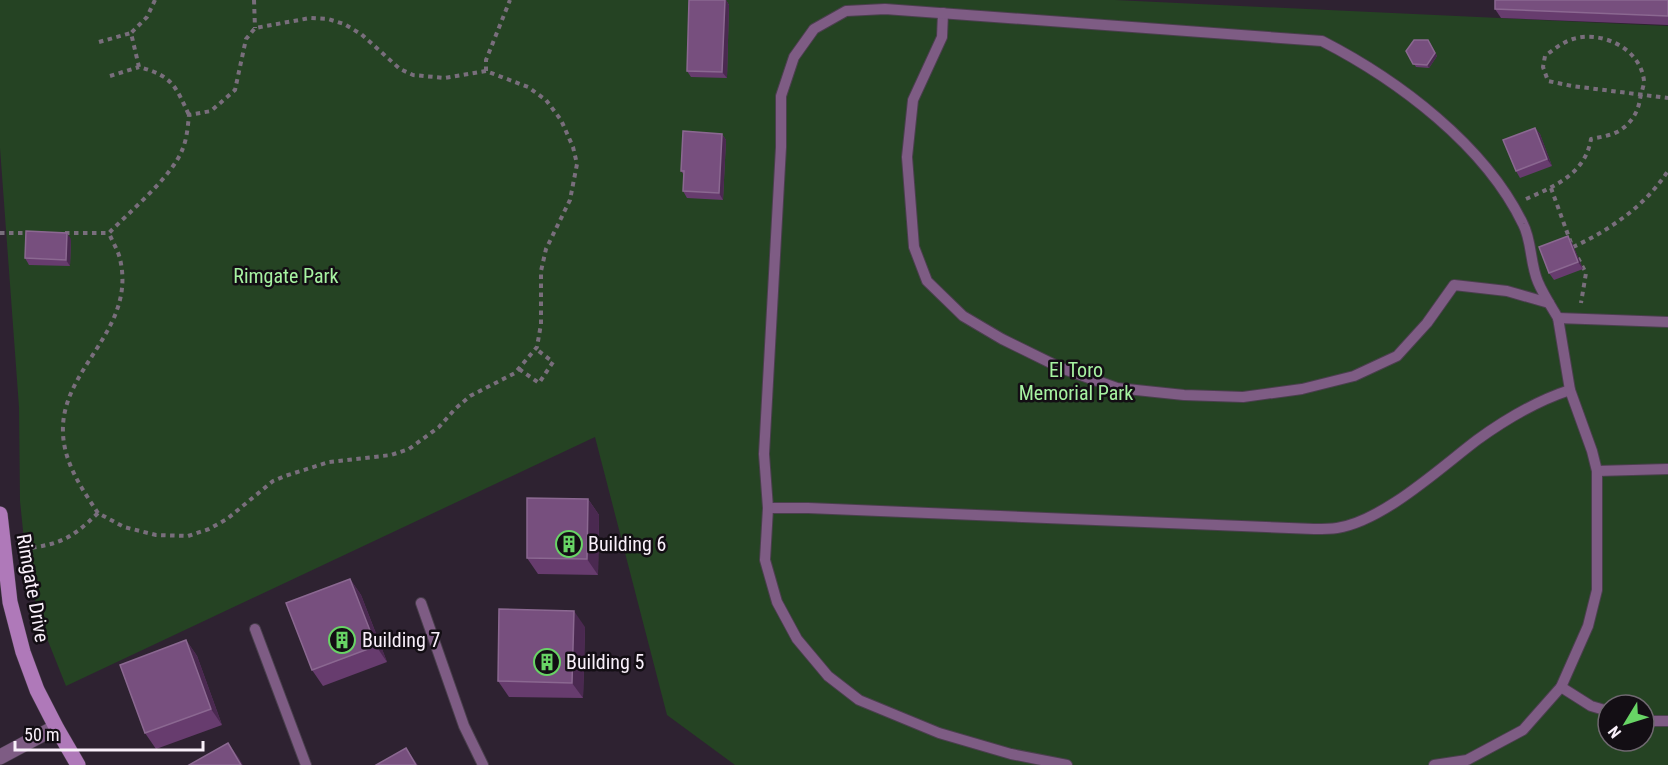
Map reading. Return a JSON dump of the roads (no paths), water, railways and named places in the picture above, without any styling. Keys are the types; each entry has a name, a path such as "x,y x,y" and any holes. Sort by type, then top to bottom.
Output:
{"street":[{"name":"Rimgate Drive","path":"0,514 10,602 23,652 37,690 78,765"},
{"path":"0,757 56,727"}],"lane":[{"path":"1067,765 1011,754 939,733 859,700 828,676 797,639 777,602 765,560 768,508 764,454 781,147 780,96 794,57 814,28 846,11 885,9 1322,41 1357,59 1448,126 1498,183 1524,225 1537,281 1558,318 1570,390 1597,471 1597,590 1588,626 1561,687 1522,730 1467,760 1434,765"},
{"path":"943,13 942,37 913,100 907,157 914,247 927,281 963,316 1002,339 1061,368 1117,388 1184,395 1243,397 1302,389 1354,376 1397,356 1427,323 1454,285 1507,291 1549,303"},
{"path":"1558,318 1668,322"},
{"path":"768,508 1314,529 1338,528 1364,520 1393,502 1518,412 1543,399 1570,390"},
{"path":"1597,471 1668,469"},
{"path":"421,603 464,726 483,765"},
{"path":"255,629 306,765"},
{"path":"1561,687 1596,707"}],"place":[{"name":"Building 6","path":"569,544"},
{"name":"Building 7","path":"342,640"},
{"name":"Building 5","path":"547,662"}],"park label":[{"name":"Rimgate Park","path":"286,276"},
{"name":"El Toro Memorial Park","path":"1076,382"}]}
